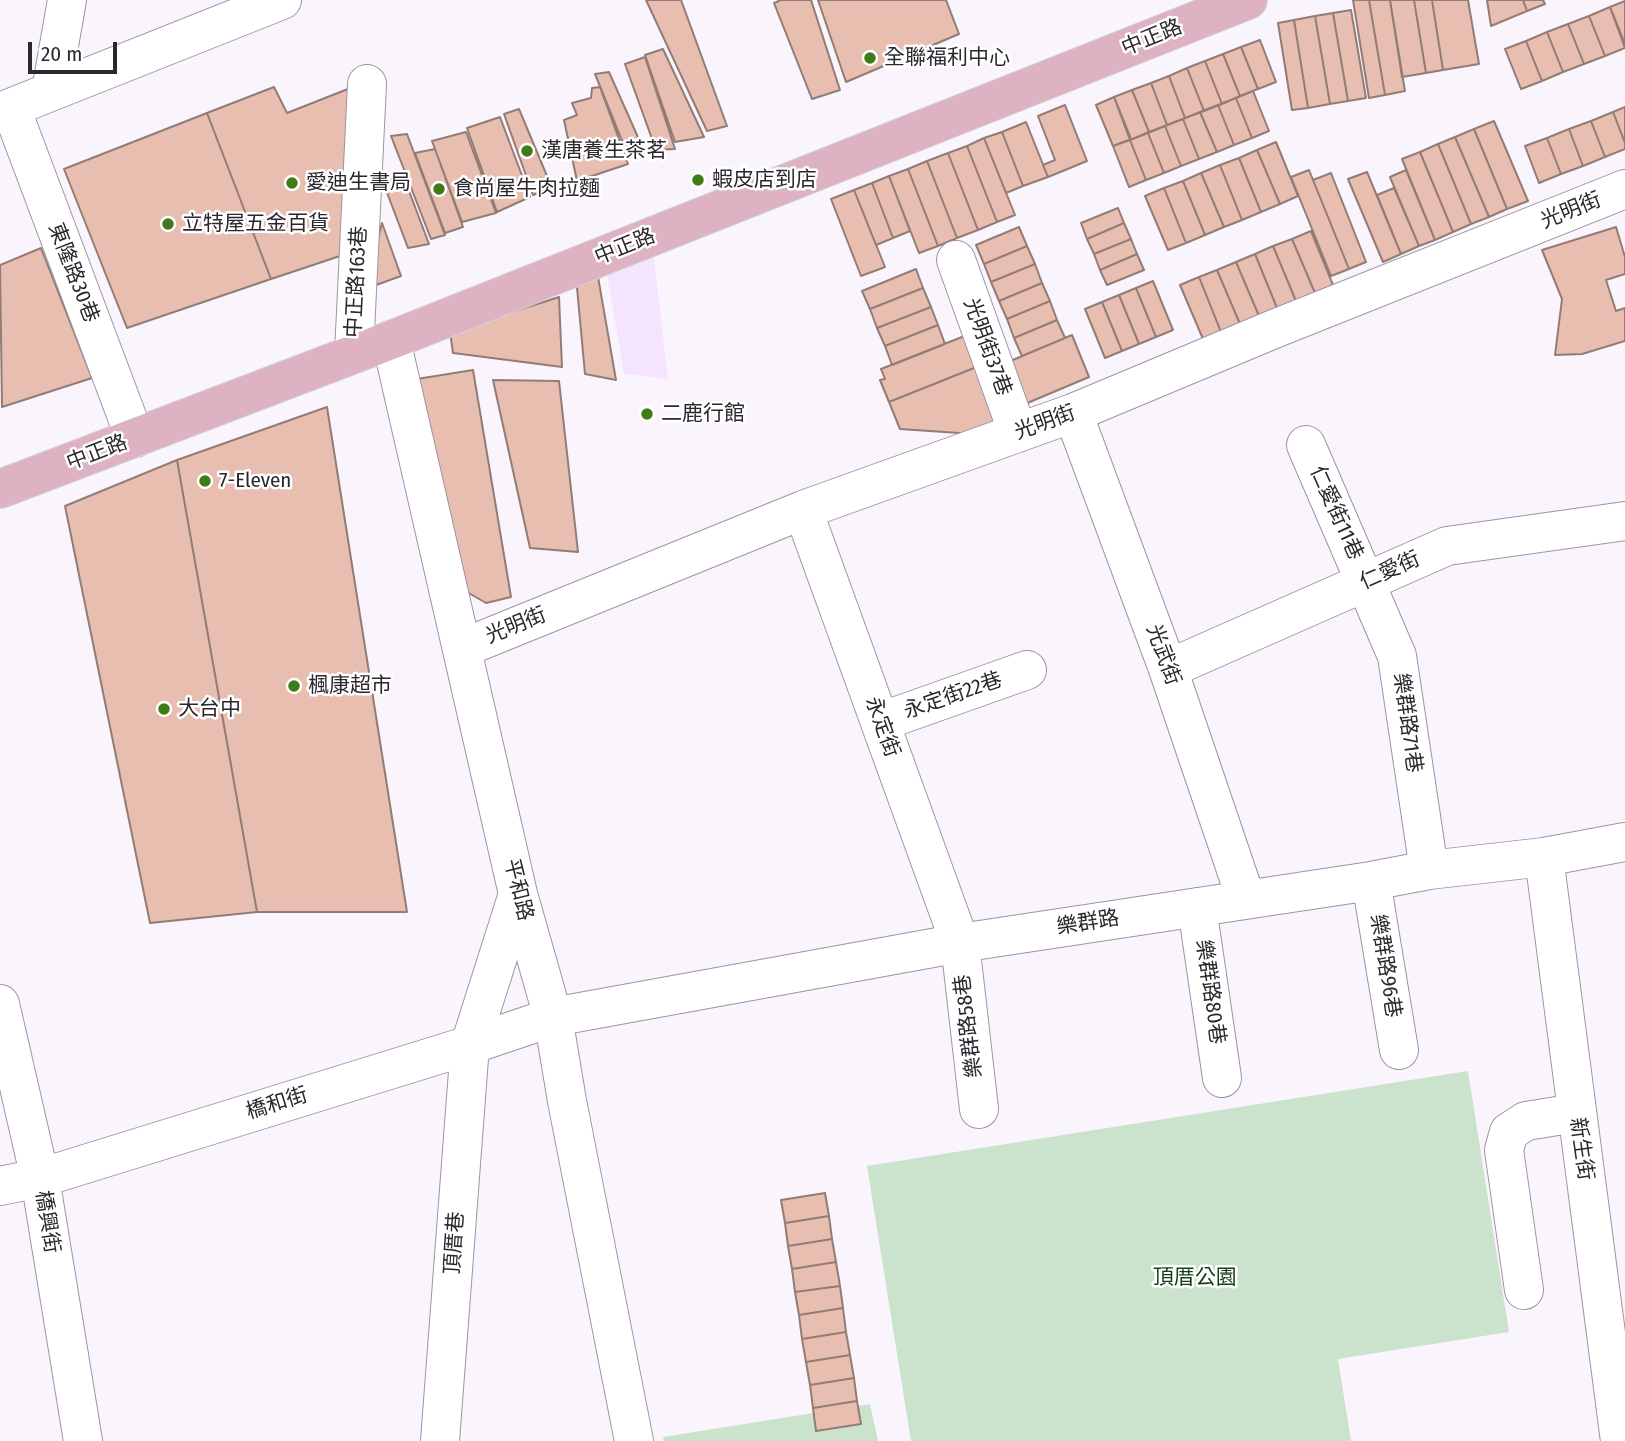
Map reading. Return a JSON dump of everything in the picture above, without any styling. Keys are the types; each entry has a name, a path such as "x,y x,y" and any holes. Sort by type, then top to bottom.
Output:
{"main road":[{"name":"中正路","path":"0,489 391,340 1248,0"}],"street":[{"path":"51,91 67,0"},
{"path":"5,110 282,0"},
{"name":"中正路163巷","path":"354,353 367,84"},
{"name":"東隆路30巷","path":"5,110 135,438"},
{"name":"光明街","path":"463,648 803,510 1073,413 1274,329 1625,189"},
{"name":"光明街37巷","path":"956,260 1018,433"},
{"name":"平和路","path":"391,340 518,894 553,1017 634,1441"},
{"name":"光武街","path":"1073,413 1168,669 1246,900"},
{"name":"仁愛街11巷","path":"1306,445 1366,581"},
{"name":"永定街","path":"803,510 960,943"},
{"name":"仁愛街","path":"1168,669 1447,546 1625,521"},
{"name":"樂群路71巷","path":"1366,581 1397,656 1429,870"},
{"name":"永定街22巷","path":"880,722 1027,670"},
{"name":"樂群路","path":"553,1017 960,943 1429,870 1544,857 1625,842"},
{"name":"新生街","path":"1544,857 1576,1113 1613,1278 1620,1441"},
{"name":"樂群路96巷","path":"1371,881 1399,1050"},
{"name":"頂厝巷","path":"440,1441 470,1045 518,894"},
{"name":"樂群路80巷","path":"1197,907 1222,1078"},
{"name":"樂群路58巷","path":"960,943 979,1109"},
{"name":"橋興街","path":"0,1004 40,1178 83,1441"},
{"name":"橋和街","path":"0,1186 40,1178 553,1017"},
{"path":"1524,1290 1504,1150 1509,1132 1526,1121 1576,1113"}],"shaded area":[{"path":"653,251 668,379 624,374 606,268"}],"green space":[{"name":"頂厝公園","path":"1468,1071 1509,1332 1338,1359 1351,1441 911,1441 867,1166"},
{"path":"870,1404 878,1441 664,1441 663,1437"}],"building":[{"path":"646,0 681,0 727,126 707,131"},
{"path":"781,0 811,0 840,90 812,99 774,3"},
{"name":"全聯福利中心","path":"818,0 946,0 959,34 846,82"},
{"path":"1353,0 1369,0 1385,95 1369,98"},
{"path":"1369,0 1390,0 1405,91 1385,95"},
{"path":"1390,0 1414,0 1426,73 1402,77"},
{"path":"1414,0 1432,0 1443,70 1426,73"},
{"path":"1432,0 1468,0 1479,64 1443,70"},
{"path":"1487,0 1523,0 1527,11 1491,26"},
{"path":"1523,0 1543,0 1545,4 1527,11"},
{"path":"1625,1 1625,44 1610,7"},
{"path":"1610,7 1625,48 1605,56 1589,16"},
{"path":"1351,10 1366,98 1348,101 1333,13"},
{"path":"1333,13 1348,101 1330,104 1315,16"},
{"path":"1315,16 1330,104 1308,108 1294,20"},
{"path":"1589,16 1605,56 1584,64 1568,24"},
{"path":"1294,20 1308,108 1292,110 1278,23"},
{"path":"1568,24 1584,64 1563,72 1547,32"},
{"path":"1547,32 1563,72 1542,81 1526,41"},
{"path":"1260,40 1276,82 1258,89 1241,47"},
{"path":"1526,41 1542,81 1521,89 1505,49"},
{"path":"1241,47 1258,89 1240,96 1223,54"},
{"path":"663,49 704,137 675,142 645,55"},
{"path":"1223,54 1240,96 1222,104 1205,61"},
{"path":"645,57 675,149 656,150 625,64"},
{"path":"1205,61 1222,104 1204,111 1187,68"},
{"path":"1187,68 1204,111 1185,118 1169,76"},
{"path":"609,72 645,153 629,158 595,74"},
{"path":"1169,76 1185,118 1167,125 1151,83"},
{"path":"1151,83 1167,125 1149,132 1132,90"},
{"name":"愛迪生書局","path":"274,87 287,113 353,87 349,253 271,279 207,113"},
{"path":"600,87 628,164 577,181 564,120 577,115 572,103 591,98 592,88"},
{"path":"1132,90 1149,132 1130,140 1114,97"},
{"path":"1253,91 1269,131 1252,138 1236,98"},
{"path":"1114,97 1131,139 1113,146 1096,105"},
{"path":"1236,98 1252,138 1234,145 1218,105"},
{"path":"1065,105 1087,161 1048,177 1043,165 1055,160 1038,116"},
{"path":"1218,105 1234,145 1217,152 1200,112"},
{"path":"1625,107 1625,143 1613,112"},
{"name":"漢唐養生茶茗","path":"519,109 552,188 533,195 504,114"},
{"path":"1200,112 1217,152 1199,159 1183,119"},
{"path":"1613,112 1625,149 1605,157 1591,121"},
{"name":"立特屋五金百貨","path":"207,113 271,279 127,328 64,169"},
{"path":"500,117 530,197 497,212 467,128"},
{"path":"1183,119 1199,159 1181,166 1165,126"},
{"path":"1494,121 1528,201 1507,209 1474,129"},
{"path":"1591,121 1605,157 1583,166 1569,129"},
{"path":"1026,122 1048,177 1023,186 1002,132"},
{"path":"1165,126 1181,166 1164,173 1148,133"},
{"path":"1474,129 1507,209 1489,217 1455,137"},
{"path":"1569,129 1583,166 1561,174 1547,138"},
{"path":"466,132 496,213 462,222 432,141"},
{"path":"1002,132 1023,186 1006,193 984,138"},
{"path":"1148,133 1164,173 1146,180 1130,140"},
{"path":"407,134 445,235 431,239 391,136"},
{"path":"1455,137 1489,217 1471,224 1438,144"},
{"path":"984,138 1015,215 997,222 967,146"},
{"path":"1547,138 1561,174 1539,183 1525,146"},
{"path":"1130,140 1146,180 1129,187 1113,146"},
{"path":"1276,142 1298,196 1280,204 1257,150"},
{"path":"1438,144 1471,224 1453,232 1420,152"},
{"path":"967,146 997,222 978,230 948,153"},
{"name":"食尚屋牛肉拉麵","path":"435,149 463,227 445,233 415,153"},
{"path":"1257,150 1280,204 1261,212 1239,158"},
{"path":"1420,152 1453,232 1435,240 1402,159"},
{"path":"948,153 978,230 957,238 927,161"},
{"path":"1239,158 1261,212 1242,220 1220,165"},
{"path":"927,161 957,238 938,246 908,169"},
{"path":"1220,165 1242,220 1224,227 1201,173"},
{"path":"908,169 938,246 919,253 889,176"},
{"path":"1309,170 1349,269 1331,276 1291,177"},
{"path":"1406,170 1435,240 1419,246 1390,177"},
{"path":"1367,172 1401,254 1383,262 1348,179"},
{"path":"1201,173 1224,227 1205,235 1183,181"},
{"path":"1331,173 1366,262 1349,269 1313,180"},
{"path":"403,175 429,244 408,248 383,182"},
{"path":"889,176 910,231 893,238 872,183"},
{"path":"1183,181 1205,235 1186,243 1164,188"},
{"path":"872,183 893,238 876,245 854,190"},
{"path":"1164,188 1186,243 1168,250 1145,196"},
{"path":"1394,188 1419,246 1401,254 1377,195"},
{"path":"854,190 885,267 861,276 831,199"},
{"path":"1118,208 1124,223 1087,239 1081,223"},
{"path":"382,223 401,276 365,289"},
{"path":"1124,223 1131,239 1094,254 1087,239"},
{"path":"1019,227 1027,246 984,264 976,245"},
{"path":"1616,227 1625,257 1625,274 1606,280 1616,311 1625,308 1625,341 1582,354 1555,355 1562,299 1542,250"},
{"path":"1311,231 1333,285 1315,293 1292,239"},
{"path":"1131,239 1137,254 1100,270 1094,254"},
{"path":"1292,239 1315,293 1296,301 1273,246"},
{"path":"1027,246 1035,264 991,282 984,264"},
{"path":"1273,246 1296,301 1277,308 1255,254"},
{"path":"41,248 92,378 2,407 0,265"},
{"path":"1137,254 1144,270 1107,285 1100,270"},
{"path":"1255,254 1277,308 1259,316 1236,262"},
{"path":"1236,262 1259,316 1240,324 1217,270"},
{"path":"1035,264 1042,283 999,301 991,282"},
{"path":"916,269 923,288 870,309 862,291"},
{"path":"1217,270 1240,324 1221,332 1199,277"},
{"path":"597,271 616,380 585,374 576,277"},
{"path":"1199,277 1221,332 1203,339 1180,285"},
{"path":"1153,281 1173,330 1156,337 1136,288"},
{"path":"1042,283 1050,301 1007,319 999,301"},
{"path":"923,288 931,307 877,328 870,309"},
{"path":"1136,288 1156,337 1139,344 1119,295"},
{"path":"1119,295 1139,344 1122,351 1102,302"},
{"path":"559,297 562,367 453,353 450,332"},
{"path":"1050,301 1057,320 1014,338 1007,319"},
{"path":"1102,302 1122,351 1105,358 1085,309"},
{"path":"931,307 938,325 885,346 877,328"},
{"path":"1057,320 1065,338 1022,356 1014,338"},
{"path":"938,325 945,344 892,365 885,346"},
{"path":"967,335 979,366 889,402 880,380 885,379 881,369"},
{"path":"1072,335 1089,377 1018,407 1001,365"},
{"path":"979,366 1002,424 974,434 900,429 889,402"},
{"path":"473,370 511,597 486,603 460,588 417,379"},
{"path":"493,380 559,381 578,552 530,548"},
{"name":"楓康超市","path":"327,407 407,912 257,912 177,460"},
{"name":"大台中","path":"177,460 257,912 150,923 65,506"},
{"path":"825,1193 829,1216 785,1223 781,1200"},
{"path":"829,1216 832,1239 788,1246 785,1223"},
{"path":"832,1239 836,1262 792,1269 788,1246"},
{"path":"836,1262 840,1286 795,1292 792,1269"},
{"path":"840,1286 843,1308 799,1315 795,1292"},
{"path":"843,1308 846,1332 802,1339 799,1315"},
{"path":"846,1332 850,1355 806,1362 802,1339"},
{"path":"850,1355 854,1378 810,1385 806,1362"},
{"path":"854,1378 857,1401 813,1408 810,1385"},
{"path":"857,1401 861,1424 816,1431 813,1408"}],"place":[{"name":"全聯福利中心","path":"870,58"},
{"name":"漢唐養生茶茗","path":"527,151"},
{"name":"蝦皮店到店","path":"698,180"},
{"name":"愛迪生書局","path":"292,183"},
{"name":"食尚屋牛肉拉麵","path":"439,189"},
{"name":"立特屋五金百貨","path":"168,224"},
{"name":"二鹿行館","path":"647,414"},
{"name":"7-Eleven","path":"205,481"},
{"name":"楓康超市","path":"294,686"},
{"name":"大台中","path":"164,709"}]}
